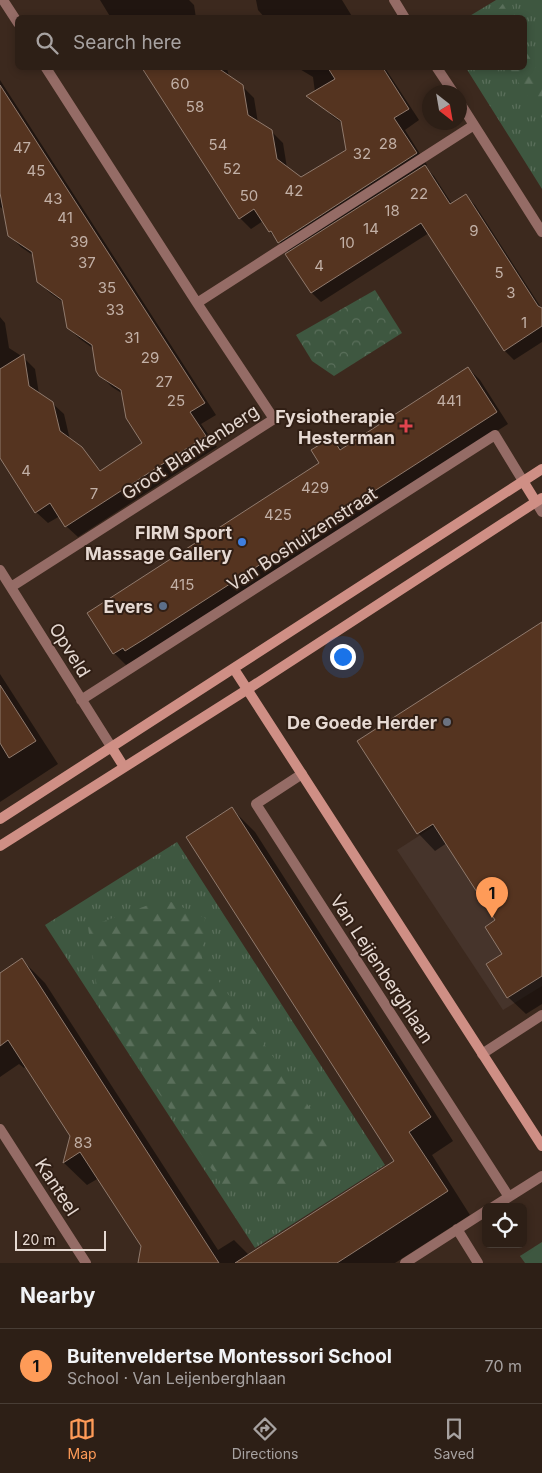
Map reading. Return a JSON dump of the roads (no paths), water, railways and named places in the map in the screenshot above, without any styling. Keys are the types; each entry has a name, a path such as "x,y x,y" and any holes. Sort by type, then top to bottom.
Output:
{"street":[{"path":"3,0 15,18"},
{"path":"394,0 403,15"},
{"name":"Groot Blankenberg","path":"11,587 274,419 47,70"},
{"path":"438,70 448,85"},
{"path":"467,114 542,232"},
{"path":"198,303 474,125"},
{"name":"Van Boshuizenstraat","path":"81,700 495,436 523,481 539,500"},
{"path":"0,819 542,469"},
{"path":"0,846 248,689 539,500 542,512"},
{"name":"Opveld","path":"0,570 112,748"},
{"path":"234,669 542,1146"},
{"path":"112,748 124,767"},
{"name":"Van Leijenberghlaan","path":"302,774 256,804 509,1197"},
{"path":"482,1054 542,1015"},
{"name":"Kanteel","path":"0,1129 86,1263"},
{"path":"499,1203 542,1176"},
{"path":"405,1263 482,1214"},
{"path":"457,1230 478,1263"}],"place":[{"name":"Fysiotherapie Hesterman","path":"406,426"},
{"name":"FIRM Sport Massage Gallery","path":"242,542"},
{"name":"Evers","path":"163,606"},
{"name":"De Goede Herder","path":"447,722"},
{"name":"Buitenveldertse Montessori School","path":"492,918"}]}
